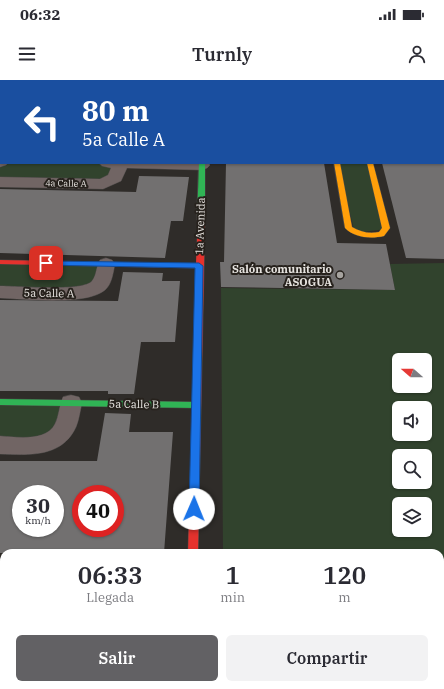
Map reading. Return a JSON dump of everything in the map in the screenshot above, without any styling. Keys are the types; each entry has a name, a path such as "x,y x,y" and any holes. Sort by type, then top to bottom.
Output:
{"street":[{"name":"4a Calle A","path":"0,182 103,184 115,178 121,164"},
{"name":"1a Avenida","path":"193,549 202,164"},
{"path":"337,164 349,228 358,234 372,236 384,232 386,228 370,164"},
{"path":"0,262 199,266"},
{"name":"5a Calle A","path":"0,292 72,294 87,292 99,285 106,264"},
{"name":"5a Calle B","path":"0,402 196,405"},
{"path":"0,445 38,446 55,439 65,427 71,403"}],"green space":[{"path":"0,164 120,164 111,181 0,182"},
{"path":"337,164 370,164 386,229 355,233"},
{"path":"0,262 106,264 99,285 0,292"},
{"path":"444,263 444,549 223,549 221,288 395,290 390,264"},
{"path":"0,402 71,403 61,433 0,445"}],"building":[{"path":"226,164 324,164 337,243 386,244 395,290 221,287 220,262 224,262"},
{"path":"382,164 444,164 444,259 406,258"},
{"path":"139,176 189,177 183,221 171,221 165,258 0,253 0,189 136,192"},
{"path":"123,272 163,273 162,281 180,281 175,342 141,342 134,394 108,394 108,391 0,391 0,300 118,301"},
{"path":"105,413 131,414 129,432 173,432 164,549 0,549 0,461 97,461"}],"traffic: fast":[{"path":"201,220 202,164"},
{"path":"0,402 196,405"}],"traffic: slow":[{"path":"337,164 349,228 360,234 372,235 381,234 386,228 370,164"}],"traffic: jam":[{"path":"193,549 201,220"},
{"path":"0,262 199,266"}],"place":[{"name":"Salón comunitario ASOGUA","path":"340,275"}],"route":[{"path":"46,263 199,266 194,509"}]}
